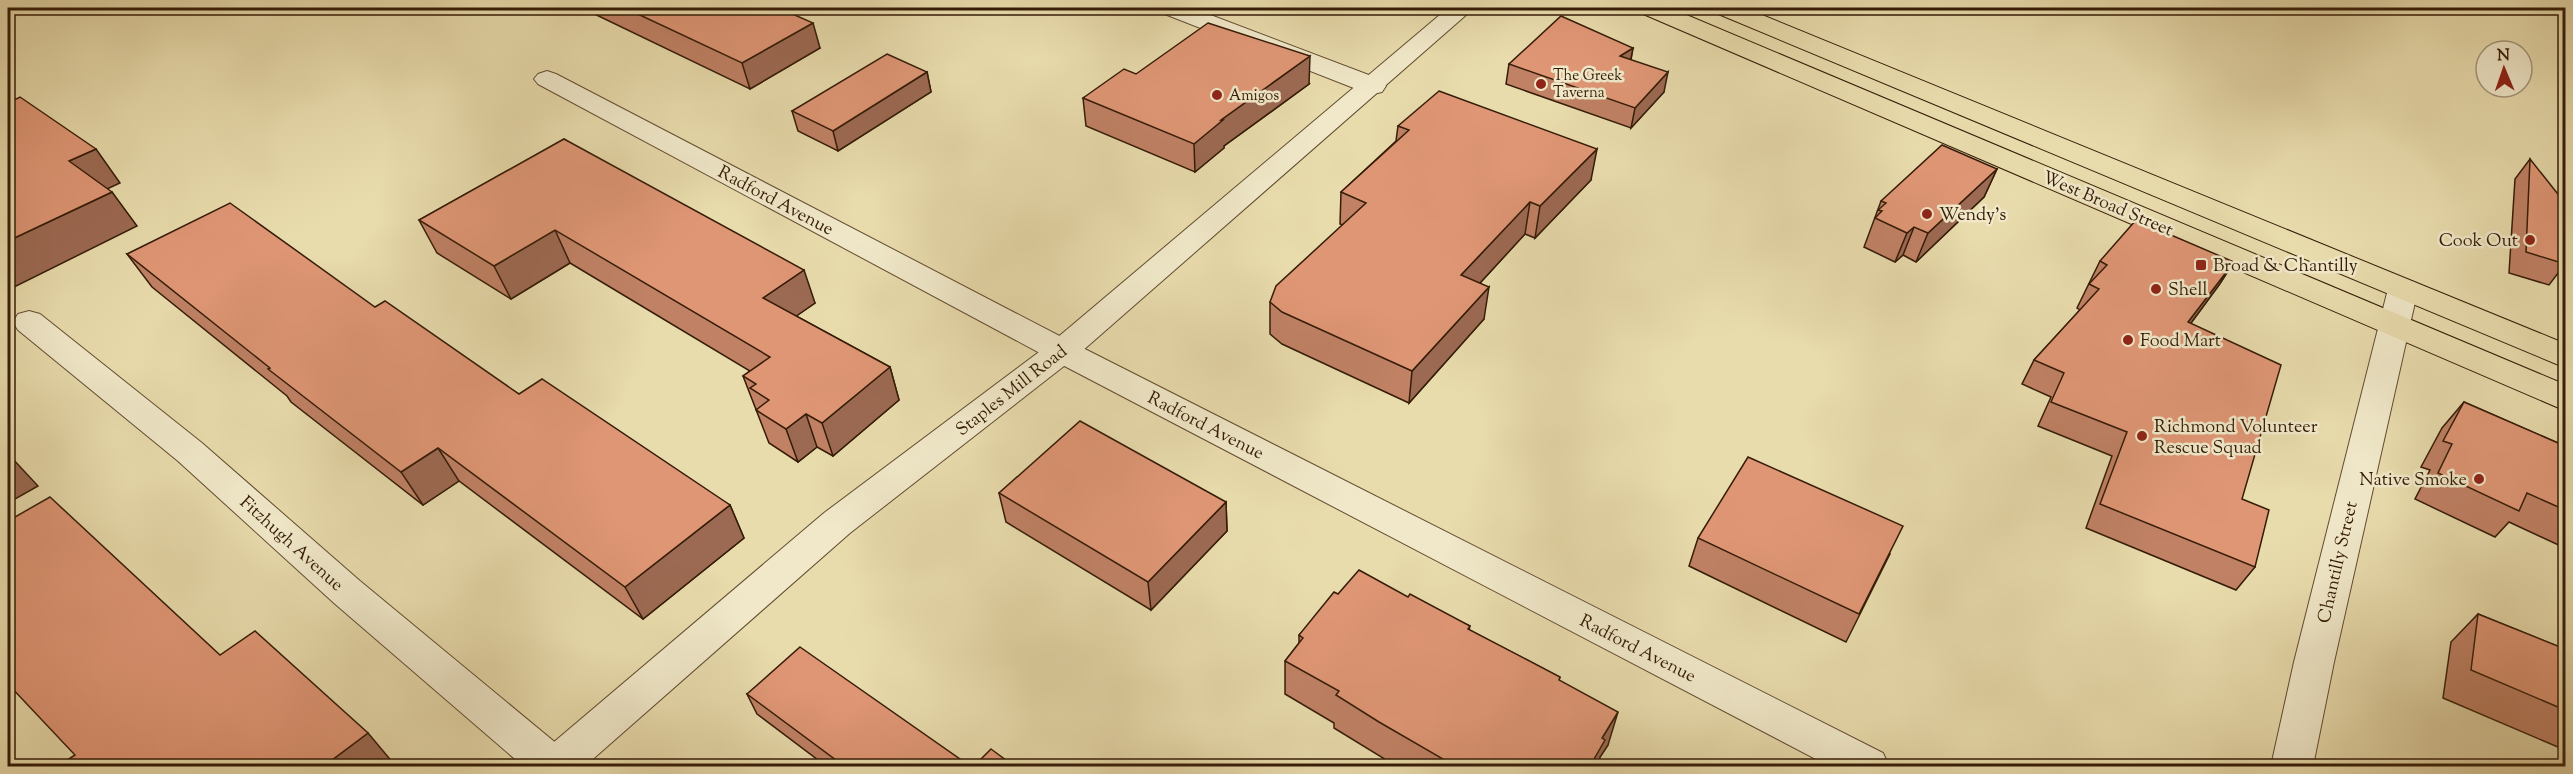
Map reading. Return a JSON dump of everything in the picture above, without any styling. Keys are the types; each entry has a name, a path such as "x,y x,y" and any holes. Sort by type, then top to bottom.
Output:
{"main road":[{"name":"West Broad Street","path":"1650,8 2565,399"},
{"name":"West Broad Street","path":"1725,8 2565,357"}],"street":[{"path":"1171,8 1373,86"},
{"name":"Staples Mill Road","path":"554,766 837,523 1062,351 1462,8"},
{"name":"Radford Avenue","path":"547,80 1062,351 1868,766"},
{"name":"Chantilly Street","path":"2292,766 2314,662 2403,289"},
{"name":"Fitzhugh Avenue","path":"29,322 190,452 347,592 554,766"}],"building":[{"path":"625,8 779,8 813,23 742,63"},
{"path":"1561,16 1633,48 1620,56 1668,72 1635,108 1509,64"},
{"path":"1208,23 1310,56 1221,120 1223,120 1194,144 1083,98 1124,69 1136,74"},
{"path":"887,54 927,72 833,131 792,111"},
{"path":"1439,91 1597,149 1540,206 1530,202 1461,275 1489,287 1412,371 1282,312 1270,302 1276,286 1366,203 1341,192 1409,130 1398,126"},
{"path":"20,97 96,149 69,161 112,192 8,241 8,103"},
{"path":"564,139 804,270 763,298 890,367 822,423 806,414 786,429 756,410 769,400 750,388 756,384 743,376 770,357 555,230 494,266 419,220"},
{"path":"1942,145 1997,169 1928,233 1914,227 1907,233 1875,218 1882,211 1878,210 1886,203 1881,201"},
{"path":"2530,159 2565,203 2565,264 2526,252"},
{"path":"230,203 375,307 385,301 519,394 542,379 730,505 625,587 438,448 401,472 268,369 270,368 127,254"},
{"path":"2136,220 2234,262 2188,322 2281,365 2242,499 2269,510 2255,567 2100,504 2127,432 2051,402 2064,373 2034,360 2099,289 2089,284 2107,265 2100,261"},
{"path":"2464,402 2565,446 2565,510 2527,493 2519,511 2438,473 2452,444 2443,441"},
{"path":"1080,421 1226,502 1148,582 999,493"},
{"path":"1748,457 1903,526 1859,614 1698,538"},
{"path":"50,497 220,655 255,631 368,733 324,766 58,766 75,755 8,684 8,521"},
{"path":"1359,570 1408,597 1410,594 1470,626 1468,629 1560,677 1559,680 1618,712 1602,738 1605,740 1590,766 1455,766 1336,695 1339,691 1285,661 1303,638 1299,635 1334,592 1338,594"},
{"path":"2478,614 2565,649 2565,710 2471,670"},
{"path":"800,647 970,766 844,766 747,694"},
{"path":"991,749 1014,766 974,766"}],"place":[{"name":"The Greek Taverna","path":"1541,84"},
{"name":"Amigos","path":"1217,95"},
{"name":"Wendy's","path":"1927,214"},
{"name":"Cook Out","path":"2530,240"},
{"name":"Broad & Chantilly","path":"2201,265"},
{"name":"Shell","path":"2156,289"},
{"name":"Food Mart","path":"2128,340"},
{"name":"Richmond Volunteer Rescue Squad","path":"2142,436"},
{"name":"Native Smoke","path":"2479,479"}]}
